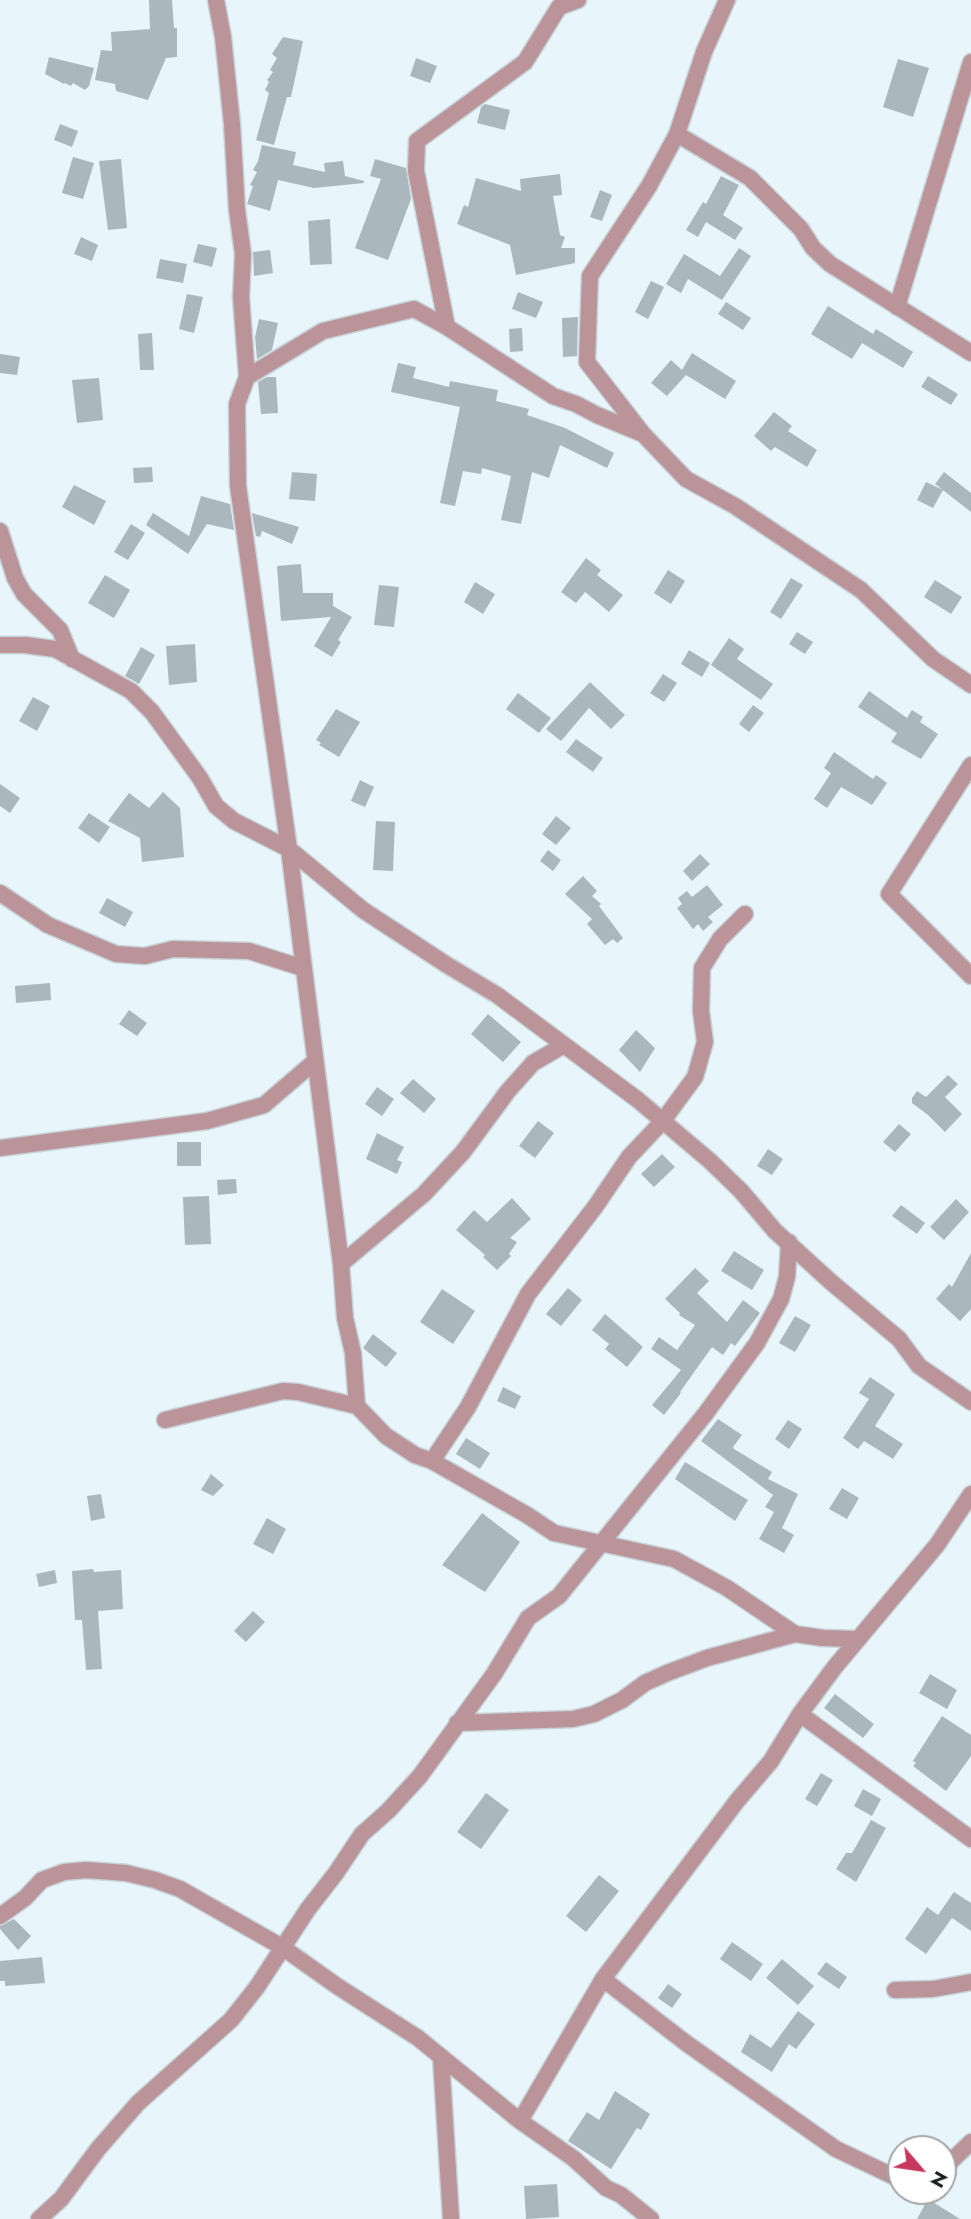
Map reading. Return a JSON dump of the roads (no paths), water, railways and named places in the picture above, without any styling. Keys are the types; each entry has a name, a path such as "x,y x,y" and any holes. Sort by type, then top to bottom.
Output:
{"street":[{"path":"216,0 223,37 243,254 241,297 247,377 237,404 238,486 289,849 341,1264 345,1318 353,1353 356,1406"},
{"path":"447,327 416,171 417,141 525,62 559,8 578,0"},
{"path":"727,0 704,52 677,134 649,186 590,276 587,362 643,434 686,479 735,506 861,590 933,659 971,685"},
{"path":"897,307 971,62"},
{"path":"677,134 750,178 761,192 801,229 813,248 830,264 971,353"},
{"path":"247,377 323,331 414,309 447,327 553,396 643,434"},
{"path":"0,531 15,578 24,594 60,630 72,659"},
{"path":"0,645 55,649 131,691 152,712 200,778 216,806 234,821 289,849 363,910 497,995 638,1100 710,1161 741,1191 775,1231 899,1339 919,1366 971,1402"},
{"path":"971,765 889,894 971,976"},
{"path":"0,893 48,925 116,954 145,956 173,949 249,951 303,968"},
{"path":"432,1461 468,1407 528,1294 595,1207 629,1157 662,1122 695,1077 705,1042 702,968 720,939 745,914"},
{"path":"341,1264 424,1194 463,1152 508,1091 533,1063 564,1045"},
{"path":"0,1148 207,1121 264,1105 314,1062"},
{"path":"39,2219 61,2199 138,2104 231,2020 257,1987 362,1834 388,1811 420,1776 494,1675 528,1618 559,1596 599,1544 650,1486 757,1343 780,1299 788,1277 789,1242"},
{"path":"164,1420 283,1391 356,1406 386,1436 415,1455 432,1461 554,1533 674,1559 727,1588 795,1634 824,1639 856,1639"},
{"path":"520,2121 603,1979 737,1801 771,1761 800,1714 856,1639 937,1545 971,1494"},
{"path":"457,1723 573,1719 594,1714 667,1673 706,1658 795,1634"},
{"path":"800,1714 971,1839"},
{"path":"0,1916 25,1898 42,1880 64,1872 86,1870 126,1873 180,1889 282,1947 418,2038 520,2121 573,2158 606,2188 621,2195 651,2219"},
{"path":"603,1979 686,2043 836,2149 887,2173"},
{"path":"895,1990 933,1989 971,1982"},
{"path":"442,2058 451,2219"},
{"path":"957,2156 971,2142"}]}
